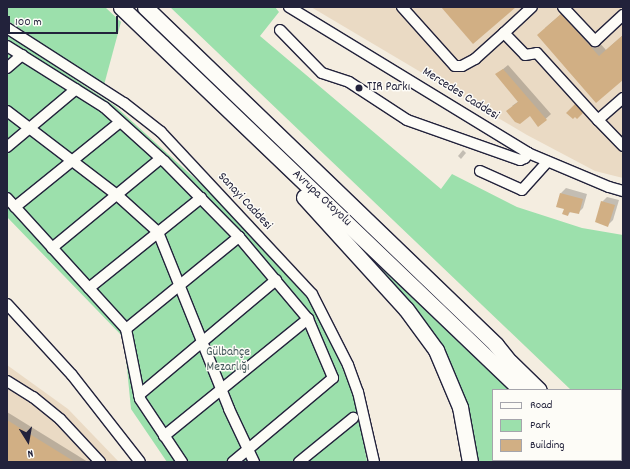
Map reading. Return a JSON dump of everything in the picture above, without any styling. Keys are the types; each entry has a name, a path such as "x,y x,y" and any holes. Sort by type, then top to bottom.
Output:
{"highway":[{"name":"Avrupa Otoyolu","path":"121,7 520,389"},
{"name":"Avrupa Otoyolu","path":"145,7 496,345 510,362 538,389"},
{"path":"236,118 268,160 360,257 426,335 454,389 465,429 470,462"},
{"path":"496,345 549,389"}],"street":[{"name":"Mercedes Caddesi","path":"289,7 528,152 547,162 623,191"},
{"path":"402,7 455,66 462,66 475,59 532,7"},
{"path":"563,7 594,41 623,14"},
{"name":"Sanayi Caddesi","path":"7,28 124,103 161,132 312,294 351,372 374,462"},
{"path":"280,30 322,73 350,82 407,120 520,160 525,158 528,152"},
{"path":"504,33 525,55 537,53 623,146"},
{"path":"7,46 76,89 120,122 161,158 239,237 308,319 333,378 233,462"},
{"path":"7,68 22,55"},
{"path":"7,147 76,89"},
{"path":"598,120 623,98"},
{"path":"7,111 117,195 158,232 221,390 247,450 254,462"},
{"path":"15,207 120,122"},
{"path":"52,248 161,158"},
{"path":"480,171 522,190 547,162"},
{"path":"7,198 126,329 139,395 182,462"},
{"path":"89,288 201,198"},
{"path":"126,329 239,237"},
{"path":"139,395 276,280"},
{"path":"7,304 72,375 140,462"},
{"path":"164,436 308,319"},
{"path":"7,381 33,398 60,419 100,462"},
{"path":"299,462 353,418"}],"shaded area":[{"path":"311,7 623,7 623,178 595,171 527,135"},
{"path":"7,365 68,409 119,462 7,462"}],"green space":[{"path":"7,7 105,7 121,22 104,85 7,20"},
{"path":"170,7 275,7 279,12 260,36 441,189 452,174 517,207 582,228 623,235 623,438 622,389 570,389"},
{"name":"Gülbahçe Mezarlığı","path":"7,34 115,106 233,213 318,310 358,405 367,462 167,462 131,409 124,338 7,217"},
{"path":"382,269 508,389 492,389 492,461 585,462 476,462 461,389 447,358 418,312 381,271"}],"building":[{"path":"441,7 516,7 473,44"},
{"path":"561,14 599,56 623,35 623,80 596,103 537,35"},
{"path":"503,69 547,120 538,127 530,116 520,124 515,122 506,111 518,102 495,74"},
{"path":"575,104 583,113 577,119 575,117 573,119 566,113"},
{"path":"560,193 583,199 579,214 569,212 568,216 562,214 564,209 556,207"},
{"path":"601,201 615,205 608,227 595,222"},
{"path":"7,420 75,462 7,462"}],"place":[{"name":"TIR Parkı","path":"359,88"}]}
